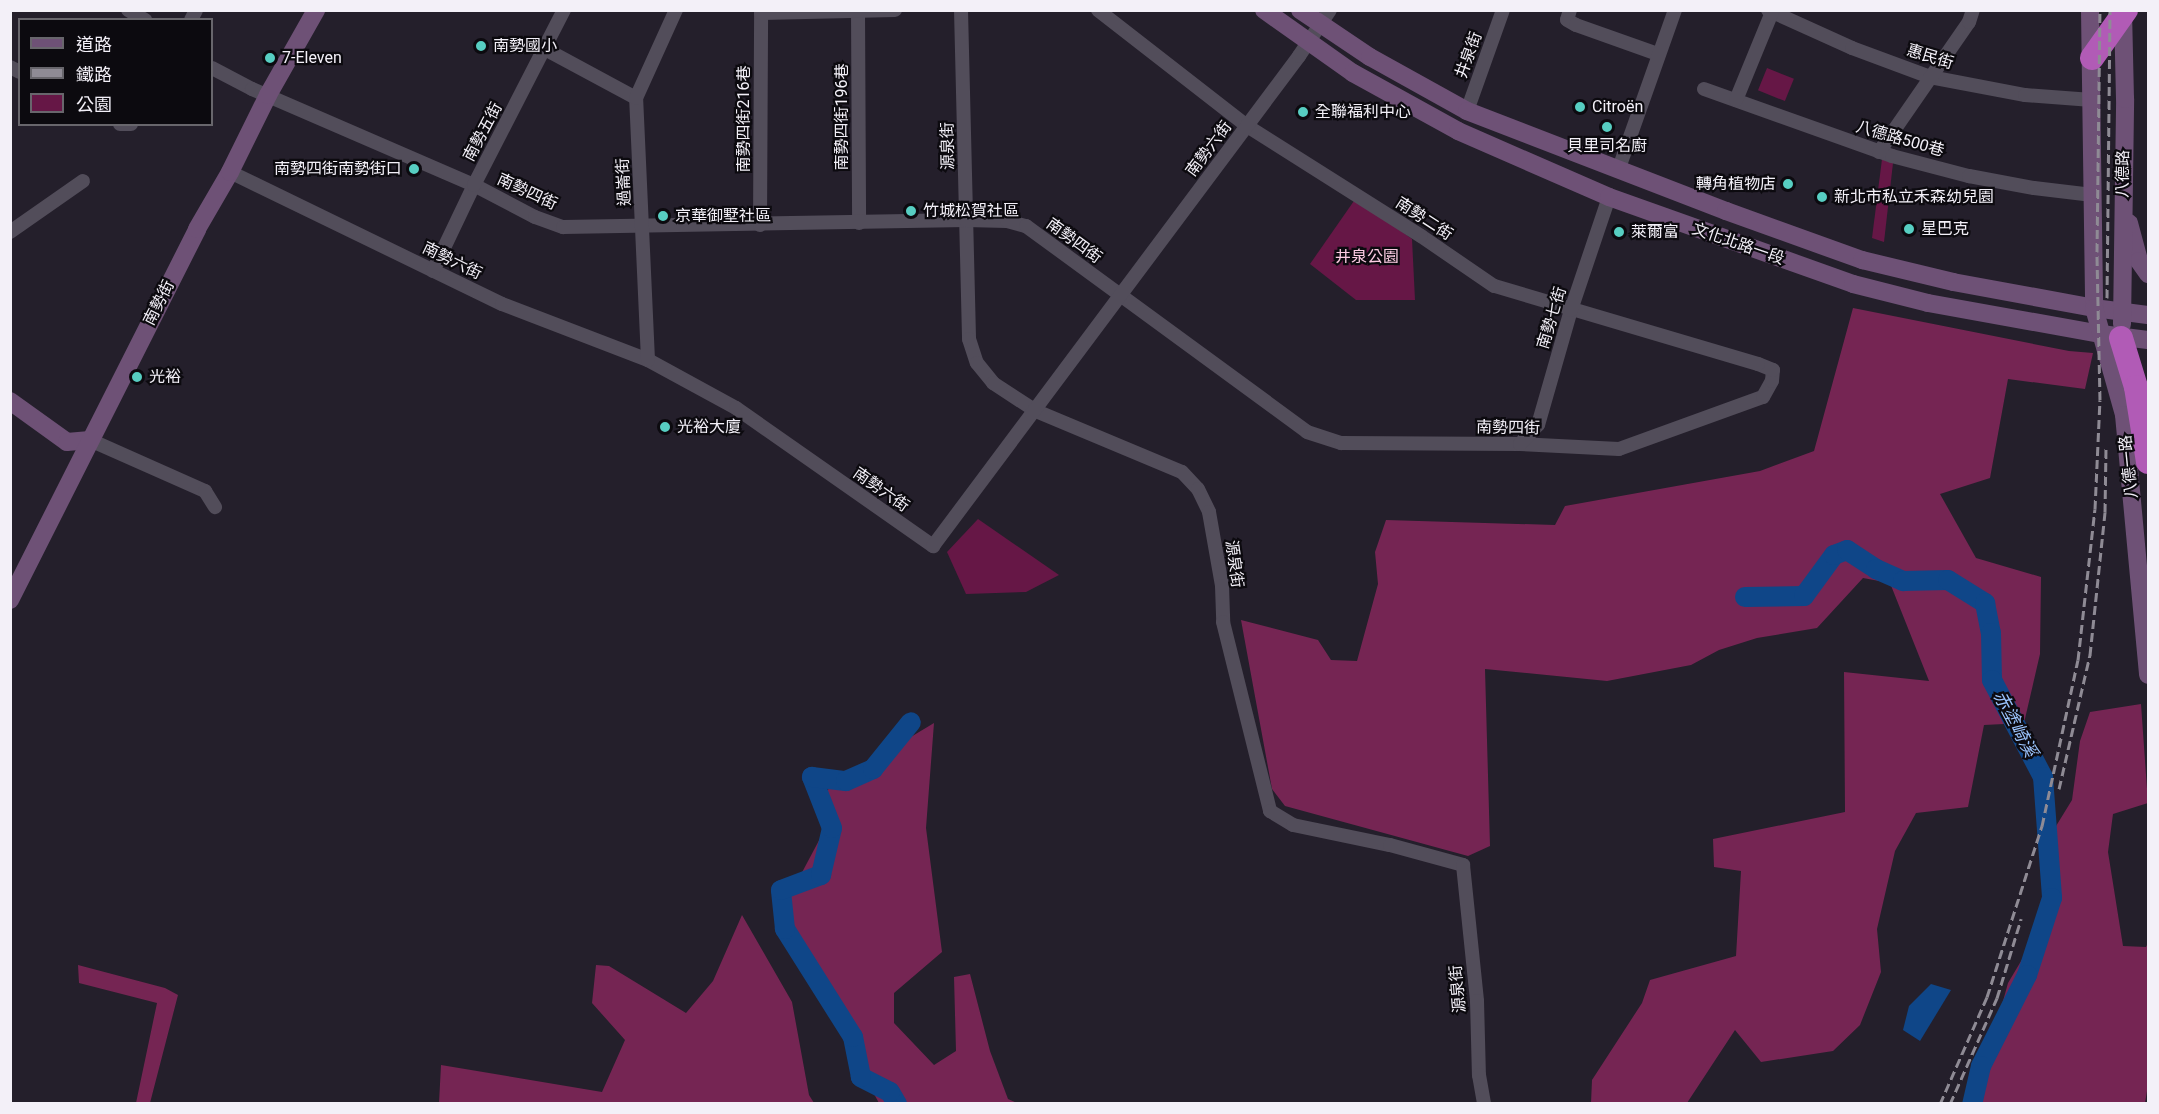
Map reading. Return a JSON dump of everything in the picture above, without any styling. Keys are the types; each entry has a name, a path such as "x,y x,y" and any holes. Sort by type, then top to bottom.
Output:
{"highway":[{"path":"2092,58 2124,13"},
{"path":"2111,336 2136,387 2148,462"}],"street":[{"path":"128,10 142,18"},
{"name":"南勢街","path":"10,600 197,229 230,172 268,94 316,10"},
{"name":"南勢五街","path":"433,271 474,185 564,10"},
{"name":"過崙街","path":"648,360 636,99 676,10"},
{"path":"858,11 895,10"},
{"name":"源泉街","path":"961,10 969,339 977,363 993,383 1036,411 1182,472 1198,489 1209,512 1222,586 1223,622 1270,811 1293,825 1390,845 1463,865 1477,1001 1479,1075 1484,1104"},
{"name":"南勢二街","path":"1098,10 1247,126 1421,236 1494,286 1773,370"},
{"name":"文化北路一段","path":"1264,10 1353,73 1458,131 1609,197 1853,284 1928,303 2111,336 2148,340"},
{"name":"文化北路一段","path":"1300,10 1325,17 1370,57 1467,111 1726,211 1862,260 1953,282 2094,308 2148,315"},
{"name":"井泉街","path":"1467,111 1503,10"},
{"path":"1570,10 1567,20 1576,25 1658,54"},
{"path":"1609,197 1674,10"},
{"path":"1879,152 1929,77 1970,22 1973,10"},
{"name":"八德路","path":"2090,10 2094,308 2111,336"},
{"name":"南勢四街216巷","path":"760,225 761,13 858,11"},
{"name":"南勢四街196巷","path":"858,11 860,223"},
{"path":"1736,100 1771,11"},
{"name":"惠民街","path":"1771,11 1852,48 1929,77 2025,95 2092,100"},
{"name":"八德路","path":"2111,336 2122,312 2124,13"},
{"name":"南勢六街","path":"230,172 502,304 648,360 736,408 933,546 1036,411 1119,294 1247,126 1325,17"},
{"path":"545,49 636,99"},
{"name":"南勢四街","path":"213,68 474,185 535,217 563,227 966,220 1007,221 1026,226 1307,432 1341,443 1520,444 1619,449 1763,397 1772,381 1773,370"},
{"name":"八德路500巷","path":"1704,88 1879,152 1969,176 2034,188 2093,195"},
{"path":"10,232 83,181"},
{"name":"南勢七街","path":"1520,444 1538,425 1571,310 1609,197"},
{"path":"2123,201 2139,261 2148,274"},
{"name":"八德一路","path":"2111,336 2124,415 2148,675"},
{"path":"10,400 67,442 90,440 205,491 215,507"}],"green space":[{"path":"1767,68 1794,79 1785,101 1758,90"},
{"path":"1882,159 1893,163 1884,242 1872,238"},
{"name":"井泉公園","path":"1356,198 1412,239 1415,300 1356,300 1310,264"},
{"path":"978,519 1059,575 1026,592 966,594 947,552"}],"shaded area":[{"path":"1853,308 2069,351 2093,353 2085,389 2008,379 1990,478 1940,494 1976,558 2041,577 2040,654 2024,723 1984,725 1968,807 1916,813 1895,851 1877,929 1881,972 1860,1025 1833,1051 1761,1062 1735,1030 1687,1103 1591,1103 1592,1080 1642,1003 1650,980 1736,956 1741,871 1714,867 1713,839 1845,812 1844,672 1929,681 1890,583 1863,578 1817,628 1757,638 1719,650 1691,665 1607,681 1485,669 1490,846 1468,856 1285,806 1272,789 1241,620 1318,640 1331,660 1357,661 1378,584 1375,552 1386,520 1555,525 1565,506 1760,471 1814,451"},
{"path":"2141,704 2148,803 2113,814 2108,852 2123,946 2146,947 2148,943 2148,1085 2145,1103 1972,1103 1982,1077 2008,983 2055,904 2045,844 2072,800 2080,741 2090,712"},
{"path":"934,723 926,828 942,952 894,993 894,1023 934,1065 956,1051 954,977 970,974 990,1051 1008,1099 1017,1103 879,1103 793,947 790,895 824,831 818,797 846,776"},
{"path":"742,915 792,1002 809,1095 814,1103 439,1103 441,1065 602,1092 625,1040 592,1003 596,965 609,966 686,1013 713,981"},
{"path":"78,965 165,988 178,995 150,1103 136,1103 157,1003 79,983"}],"water":[{"path":"1931,984 1951,990 1920,1041 1903,1030 1909,1006"}],"waterway":[{"name":"赤塗崎溪","path":"1745,597 1804,596 1834,555 1847,550 1876,569 1903,581 1948,580 1985,603 1991,633 1992,680 2043,777 2052,898 2027,975 1981,1066 1972,1104"},
{"path":"897,1104 890,1092 861,1077 853,1037 785,929 781,890 821,875 832,828 812,777 846,781 873,769 911,722"}],"railway":[{"path":"1940,1104 1987,997 2042,826 2078,660 2095,509 2100,400 2097,252 2100,10"},
{"path":"2107,298 2110,10"},
{"path":"2059,789 2090,655 2105,512 2106,448"},
{"path":"1950,1104 1997,998 2021,919"}],"place":[{"name":"南勢國小","path":"481,46"},
{"name":"7-Eleven","path":"270,58"},
{"name":"Citroën","path":"1580,107"},
{"name":"全聯福利中心","path":"1303,112"},
{"name":"貝里司名廚","path":"1607,127"},
{"name":"南勢四街南勢街口","path":"414,169"},
{"name":"轉角植物店","path":"1788,184"},
{"name":"新北市私立禾森幼兒園","path":"1822,197"},
{"name":"竹城松賀社區","path":"911,211"},
{"name":"京華御墅社區","path":"663,216"},
{"name":"星巴克","path":"1909,229"},
{"name":"萊爾富","path":"1619,232"},
{"name":"光裕","path":"137,377"},
{"name":"光裕大廈","path":"665,427"}]}
